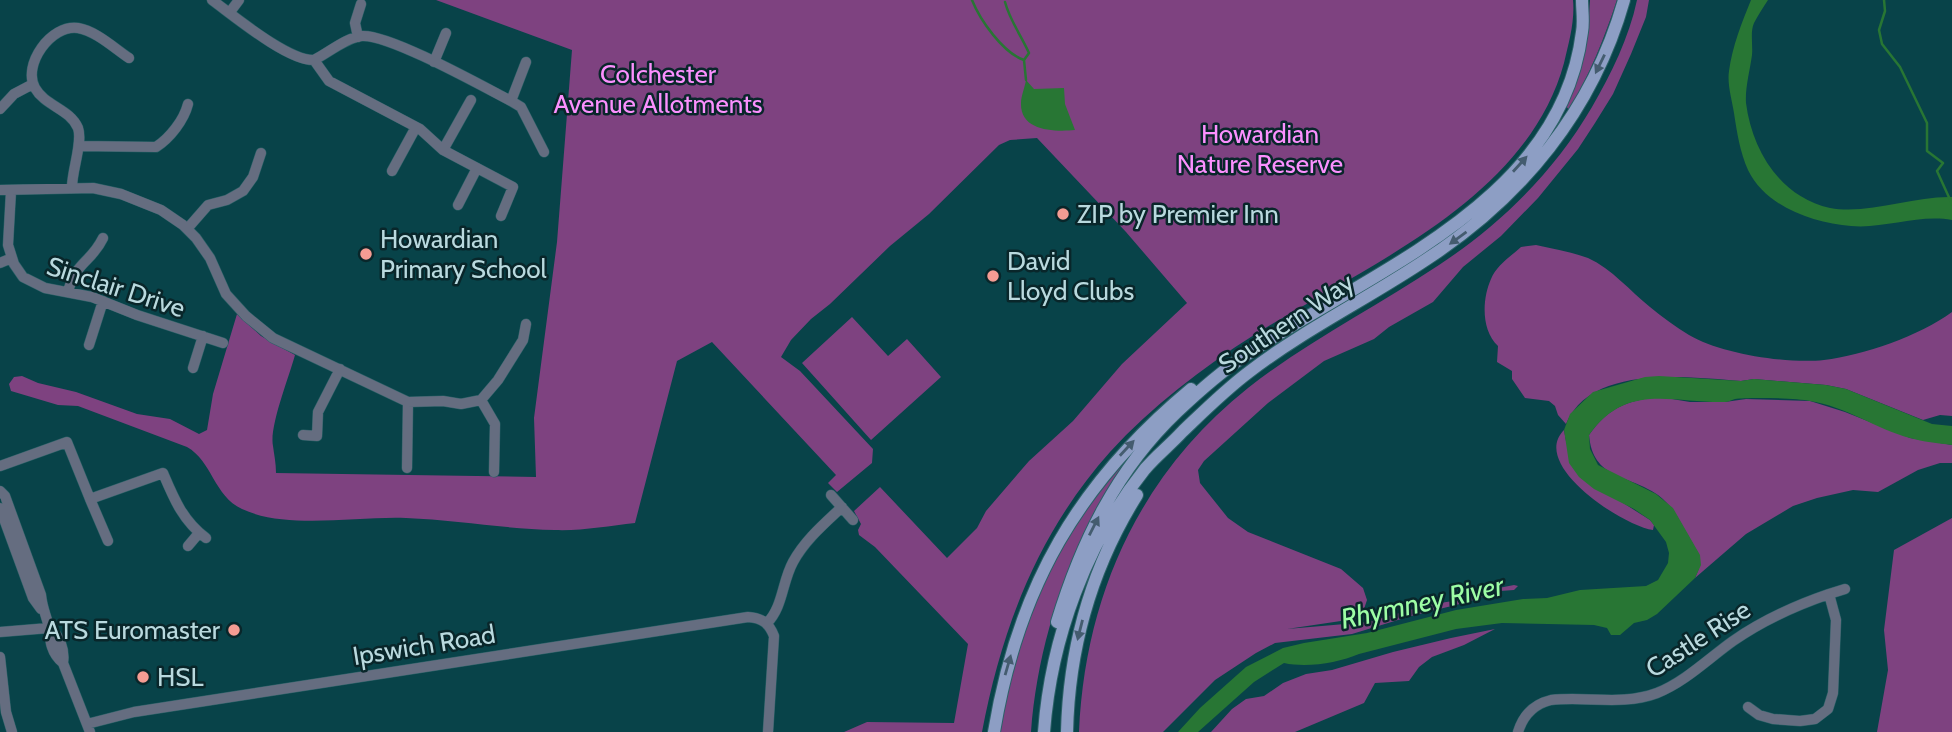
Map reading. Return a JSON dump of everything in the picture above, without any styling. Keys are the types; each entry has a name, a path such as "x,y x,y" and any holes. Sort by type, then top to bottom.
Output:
{"main road":[{"name":"Southern Way","path":"1036,732 1042,682 1059,614 1077,563 1106,502 1125,472 1152,438 1190,400 1244,356 1435,239 1473,210 1508,177 1537,143 1564,98 1578,55 1583,19 1582,0"},
{"name":"Southern Way","path":"1044,732 1050,681 1073,600 1085,570 1118,508 1135,483 1163,450 1249,371 1448,245 1508,196 1544,157 1572,119 1605,55 1624,0"},
{"path":"994,732 1006,670 1027,607 1083,500 1132,442 1167,409 1215,372 1244,356"},
{"path":"1067,732 1069,691 1077,642 1087,602 1101,565 1116,529 1139,490 1182,432"}],"street":[{"path":"212,0 291,54 307,60 314,60 358,37 379,39 434,62 521,107 544,152"},
{"path":"230,12 239,0"},
{"path":"358,37 355,23 362,4"},
{"path":"72,187 79,133 74,120 39,94 33,84 31,69 37,56 55,34 69,28 78,28 94,35 129,58"},
{"path":"434,62 446,33"},
{"path":"314,60 329,81 416,127 443,150 513,187 501,216"},
{"path":"510,100 526,62"},
{"path":"0,109 14,94 33,84"},
{"path":"443,150 471,100"},
{"path":"79,146 156,147 185,115 188,104"},
{"path":"392,171 416,127"},
{"path":"187,229 208,205 227,200 243,191 253,177 261,153"},
{"path":"458,205 477,168"},
{"path":"5,191 72,187 102,189 131,197 160,210 187,229 210,258 226,294 272,338 408,402 443,401 461,404 481,400 498,380 523,340 526,324"},
{"name":"Sinclair Drive","path":"5,191 12,258 18,271 30,281 45,288 103,301 223,343"},
{"path":"68,292 78,267 95,252 103,238"},
{"path":"0,263 12,258"},
{"path":"89,345 103,301"},
{"name":"Sinclair Drive","path":"194,368 203,336"},
{"path":"303,435 317,436 318,412 340,369"},
{"path":"481,400 495,424 494,472"},
{"path":"407,468 408,402"},
{"path":"0,466 66,442 107,541"},
{"path":"90,499 163,473 177,506 202,535 188,546"},
{"path":"0,491 5,496 41,595 42,609 49,628"},
{"path":"768,732 774,636 767,623 775,615 786,576 794,561 812,537 844,506"},
{"path":"0,508 33,597 42,609"},
{"name":"Castle Rise","path":"1518,732 1526,715 1543,702 1557,699 1624,700 1658,693 1761,622 1793,607 1845,589"},
{"path":"1748,707 1759,715 1773,719 1800,721 1815,719 1828,709 1833,693 1836,620 1829,594"},
{"name":"Ipswich Road","path":"88,728 134,712 738,618 754,618 767,623"},
{"path":"0,632 49,628 56,632 65,653 63,663 88,728"},
{"path":"0,657 3,713 12,732"}],"green space":[{"name":"Howardian Nature Reserve","path":"436,0 1573,0 1573,8 1564,63 1545,111 1516,154 1479,191 1391,255 1254,335 1215,361 1160,403 1110,452 1062,515 1026,583 1000,655 982,732 844,732 867,722 954,723 968,644 875,547 859,535 861,524 854,511 880,487 947,558 977,528 986,511 1029,461 1073,421 1122,364 1187,303 1126,232 1037,138 1010,140 999,145 929,214 811,319 791,340 781,357 800,371 873,449 872,463 837,492 828,483 836,475 712,342 677,361 635,523 575,530 406,518 300,521 260,515 242,509 225,496 202,461 187,447 78,406 58,405 11,391 9,384 14,377 22,376 137,414 170,419 199,434 207,430 213,394 237,314 261,336 295,355 274,427 276,473 536,477 534,418 557,242 572,50"},
{"path":"1590,0 1617,0 1596,56 1569,110 1566,106 1583,54"},
{"path":"1637,0 1649,0 1646,17 1613,94 1578,149 1538,198 1501,236 1463,267 1433,302 1389,327 1374,339 1324,361 1268,403 1204,461 1198,470 1200,483 1228,518 1248,532 1341,569 1363,588 1367,600 1361,618 1287,629 1368,622 1427,605 1453,601 1468,594 1518,586 1514,590 1500,591 1352,634 1275,643 1215,680 1163,732 1079,732 1084,681 1093,633 1107,586 1125,541 1149,499 1177,459 1210,422 1248,388 1294,355 1462,249 1505,214 1561,153 1592,107 1619,55"},
{"path":"1536,245 1588,258 1605,268 1669,322 1702,342 1773,359 1824,360 1873,349 1924,329 1952,312 1952,416 1940,415 1923,420 1846,389 1826,385 1754,379 1741,381 1669,377 1643,378 1596,391 1579,405 1566,424 1549,401 1525,398 1512,379 1512,371 1497,362 1498,346 1488,332 1486,323 1486,296 1493,274 1521,247"},
{"path":"852,317 888,356 907,339 941,377 871,440 802,363"},
{"path":"1660,397 1690,402 1746,399 1810,401 1910,438 1952,445 1952,463 1940,463 1918,470 1878,492 1853,490 1793,506 1746,534 1695,578 1700,558 1673,510 1647,488 1605,468 1592,450 1589,435 1603,418 1619,407 1638,400"},
{"path":"1564,430 1566,441 1620,501 1650,520 1654,525 1653,530 1622,518 1602,506 1569,476 1559,460 1557,444"},
{"path":"1120,465 1123,468 1087,529 1057,602 1043,654 1031,732 999,732 1015,659 1041,590 1076,525"},
{"path":"1952,518 1952,732 1877,732 1888,670 1884,630 1894,550"},
{"path":"1495,629 1432,657 1419,667 1409,681 1375,683 1364,703 1295,732 1211,732 1232,709 1246,699 1264,696 1283,683 1306,674 1332,670 1393,652"}],"shaded area":[{"path":"1751,0 1768,0 1753,27 1746,103 1749,121 1762,154 1783,182 1797,194 1830,208 1860,209 1952,197 1952,220 1927,219 1864,226 1836,224 1792,211 1766,194 1748,170 1741,149 1729,81 1730,62"},
{"path":"1026,80 1034,89 1064,88 1065,104 1075,130 1048,130 1026,119 1021,103"},
{"path":"1645,377 1741,381 1754,379 1846,389 1932,424 1952,426 1952,445 1910,438 1836,408 1803,400 1750,398 1705,402 1651,399 1634,402 1603,418 1589,435 1590,449 1598,465 1656,494 1673,508 1700,555 1701,565 1695,578 1657,614 1634,623 1620,635 1611,635 1607,628 1594,625 1502,623 1456,629 1332,662 1312,665 1284,663 1254,682 1198,732 1178,732 1200,708 1246,667 1283,648 1367,633 1456,610 1523,599 1547,598 1580,590 1646,586 1658,580 1668,563 1666,542 1650,520 1594,489 1579,477 1569,463 1564,430 1570,414 1593,392"}],"waterway":[{"path":"972,0 993,35 1008,50 1024,60 1026,80"},
{"path":"1884,0 1885,11 1879,30 1882,44 1900,67 1927,123 1927,151 1943,163 1937,171 1952,204"},
{"path":"1005,2 1029,53 1024,60"}],"place":[{"name":"ZIP by Premier Inn","path":"1063,214"},
{"name":"Howardian Primary School","path":"366,254"},
{"name":"David Lloyd Clubs","path":"993,276"},
{"name":"ATS Euromaster","path":"234,630"},
{"name":"HSL","path":"143,677"}],"park label":[{"name":"Colchester Avenue Allotments","path":"658,88"}],"water label":[{"name":"Rhymney River","path":"1422,602"}]}
